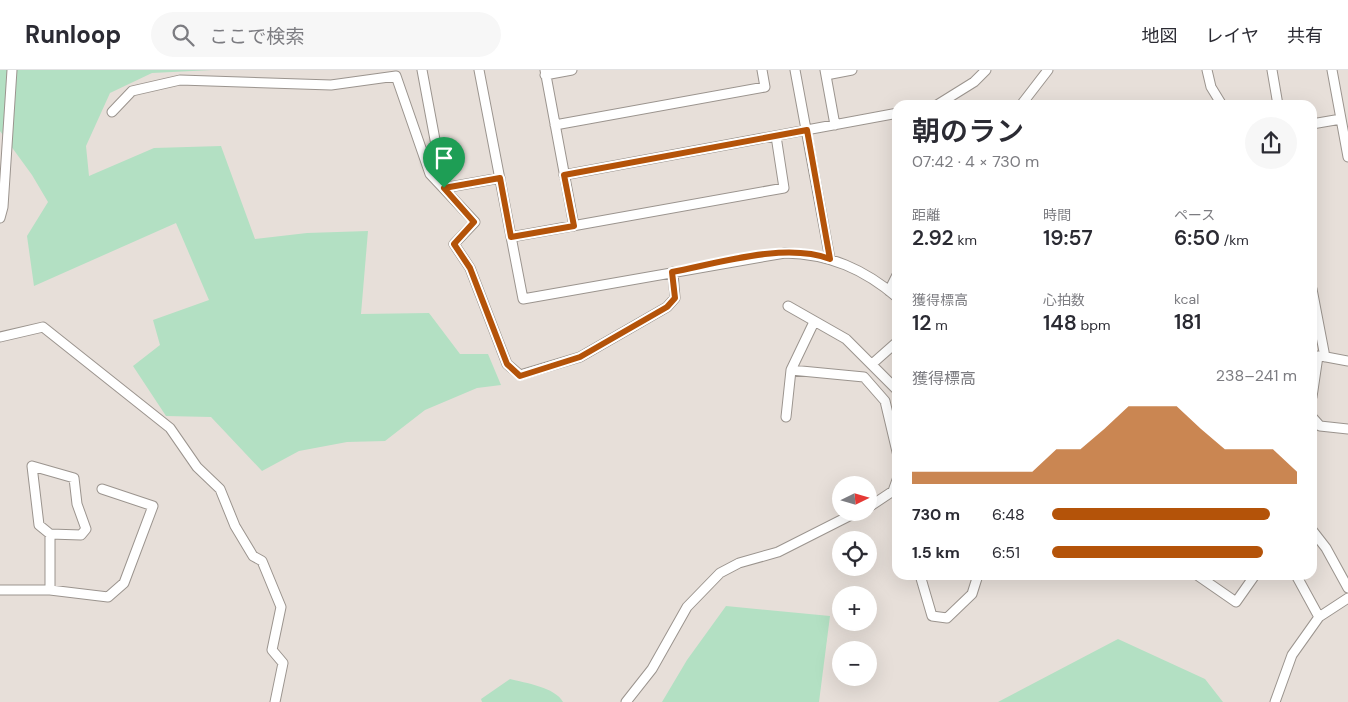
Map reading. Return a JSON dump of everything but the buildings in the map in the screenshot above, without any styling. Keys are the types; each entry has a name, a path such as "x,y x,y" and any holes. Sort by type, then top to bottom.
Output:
{"street":[{"path":"0,216 10,124 12,70"},
{"path":"422,70 444,188"},
{"path":"480,70 523,300 776,254 806,254 830,259 880,282 892,293"},
{"path":"572,70 545,72 574,226"},
{"path":"555,125 765,87 762,70"},
{"path":"795,70 830,259"},
{"path":"835,125 825,72 852,70"},
{"path":"945,100 974,82 986,70"},
{"path":"1025,100 1048,70"},
{"path":"1206,70 1211,87 1219,100"},
{"path":"1272,70 1277,100"},
{"path":"1332,70 1348,157"},
{"path":"112,112 132,91 180,80 331,85 396,76 430,174 474,222 454,244 470,268 507,364 520,376 580,357 667,307 675,298 672,272"},
{"path":"564,175 892,114"},
{"path":"1317,123 1341,119"},
{"path":"511,237 784,188 776,136"},
{"path":"444,188 500,178"},
{"path":"889,291 892,285"},
{"path":"788,306 846,339 892,385"},
{"path":"786,417 791,370 814,322"},
{"path":"0,337 43,327 170,428 197,467 220,489 235,526 253,556 262,561 281,607 272,650 283,663 275,702"},
{"path":"872,364 892,346"},
{"path":"1318,356 1348,361"},
{"path":"791,370 864,377 885,401 892,431"},
{"path":"1317,423 1320,426 1348,429"},
{"path":"32,466 74,478 77,504 86,529 81,535 50,534 39,526 32,466"},
{"path":"0,590 50,590 108,597 124,583 153,506 102,489"},
{"path":"878,501 892,492"},
{"path":"626,702 652,669 687,607 720,573 739,563 778,552 839,521"},
{"path":"50,534 50,590"},
{"path":"1317,536 1326,548 1348,588"},
{"path":"921,580 932,616 947,618 972,594 976,580"},
{"path":"1204,580 1236,602 1251,580"},
{"path":"1299,580 1319,617"},
{"path":"1276,702 1292,655 1319,617 1348,598"}],"green space":[{"path":"0,70 212,70 152,73 110,93 86,146 89,176 154,148 221,146 255,239 307,233 368,231 361,314 429,313 460,354 488,354 501,385 477,388 425,410 385,441 347,442 299,451 262,471 211,417 166,416 133,366 160,345 153,320 209,300 176,223 34,286 27,236 48,202 32,175 0,131"},
{"path":"726,606 830,616 819,702 662,702 687,660"},
{"path":"1118,639 1205,679 1223,702 998,702"},
{"path":"510,679 547,689 563,702 482,702 481,699"}],"route":[{"path":"807,130 830,259 806,254 786,253 672,272 675,298 667,307 580,357 520,376 507,364 470,268 454,244 474,222 444,188 500,178 511,237 574,226 564,175 807,130"}]}
